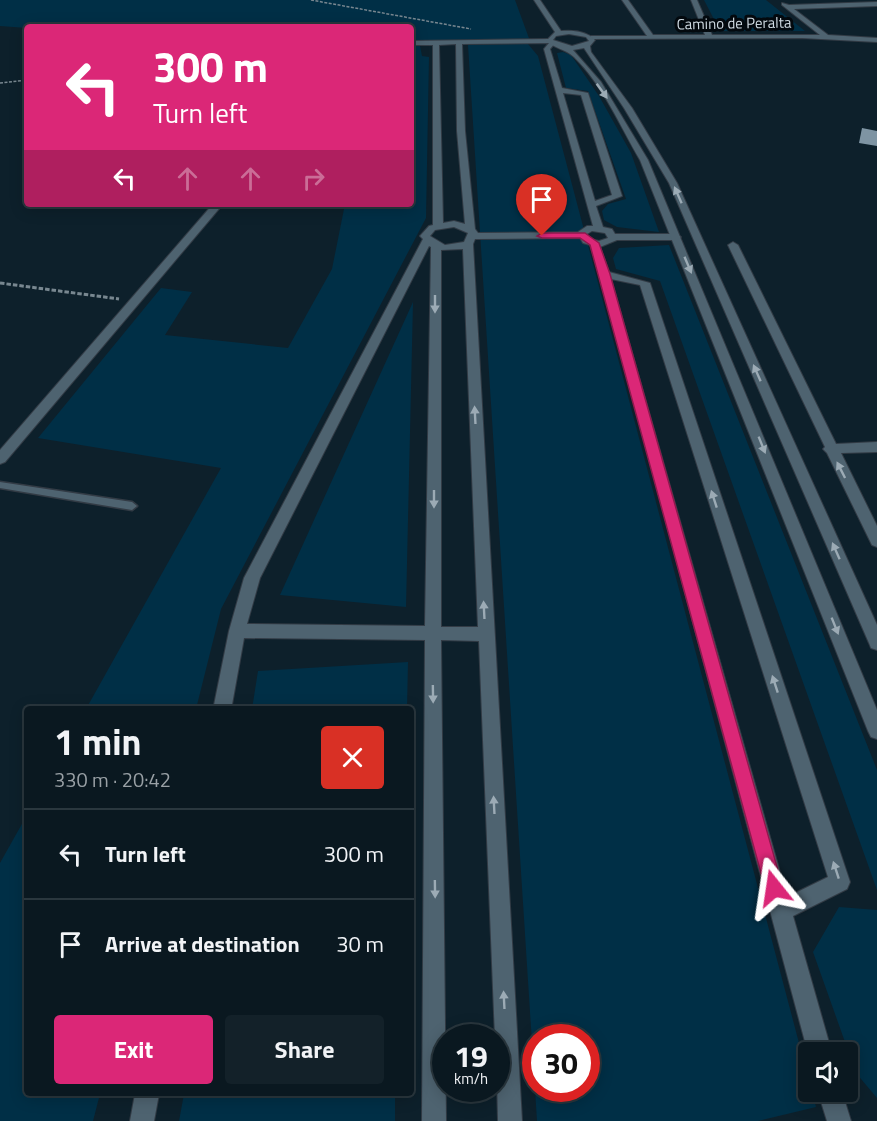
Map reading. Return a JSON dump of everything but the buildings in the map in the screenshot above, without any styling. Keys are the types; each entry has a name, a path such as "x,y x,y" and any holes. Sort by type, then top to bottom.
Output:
{"street":[{"path":"537,0 559,33"},
{"path":"625,0 652,38"},
{"path":"694,0 709,36"},
{"path":"780,0 825,36"},
{"path":"788,7 877,4"},
{"path":"565,25 569,32"},
{"path":"589,42 569,32 550,36 556,44 574,51 609,99 644,160 877,731"},
{"name":"Camino de Peralta","path":"589,42 709,36 825,36 877,40"},
{"path":"436,42 438,225"},
{"path":"459,42 462,132 471,236 485,634 510,1121"},
{"path":"414,43 556,44 589,42"},
{"path":"589,42 588,52 628,108 673,183 877,643"},
{"path":"556,44 547,47 591,205 592,236 605,274 817,1042"},
{"path":"559,90 584,93 617,196 591,205"},
{"path":"0,459 215,207"},
{"path":"434,1121 431,243 427,231 438,225 454,224 471,236 592,236 609,231 614,237"},
{"path":"431,243 457,248 471,236"},
{"path":"592,236 605,244 614,237 676,237"},
{"path":"223,706 237,631 252,578 431,243"},
{"path":"733,245 830,449 877,541"},
{"path":"605,274 645,283 840,882 780,911"},
{"path":"830,449 877,447"},
{"path":"237,631 485,634"},
{"path":"142,1121 147,1096"},
{"path":"833,1102 838,1121"}],"lane":[{"path":"0,485 132,506"}],"path":[{"path":"311,0 474,29"},
{"path":"0,83 24,80"},
{"path":"0,283 134,301"}],"shaded area":[{"path":"0,0 515,0 530,41 414,43 414,24 24,24 24,28 0,26"},
{"path":"704,0 766,0 805,31 720,31"},
{"path":"528,44 538,56 799,1042 798,1102 815,1102 816,1107 758,1121 537,1121 536,1102 600,1102 600,1024 531,1024 468,45"},
{"path":"414,45 420,46 422,56 429,57 426,218 221,609 197,706 88,706 221,468 38,438 161,288 192,292 165,335 288,348 332,269 344,207 414,207"},
{"path":"563,52 571,55 599,96 631,153 659,232 617,227 604,220 602,211 608,204 626,199 588,91 566,88 557,53"},
{"path":"669,245 877,770 877,890 660,281 616,269 613,258 619,248"},
{"path":"413,302 406,607 280,595"},
{"path":"408,662 407,706 252,706 258,671"},
{"path":"24,820 24,1096 99,1096 93,1121 0,1121 0,863"},
{"path":"839,907 877,910 877,1098 858,1075 858,1042 845,1042 813,952"},
{"path":"184,1096 395,1096 395,1121 179,1121"}],"route":[{"path":"542,236 582,235 586,241 594,243 605,274 774,888"}]}
